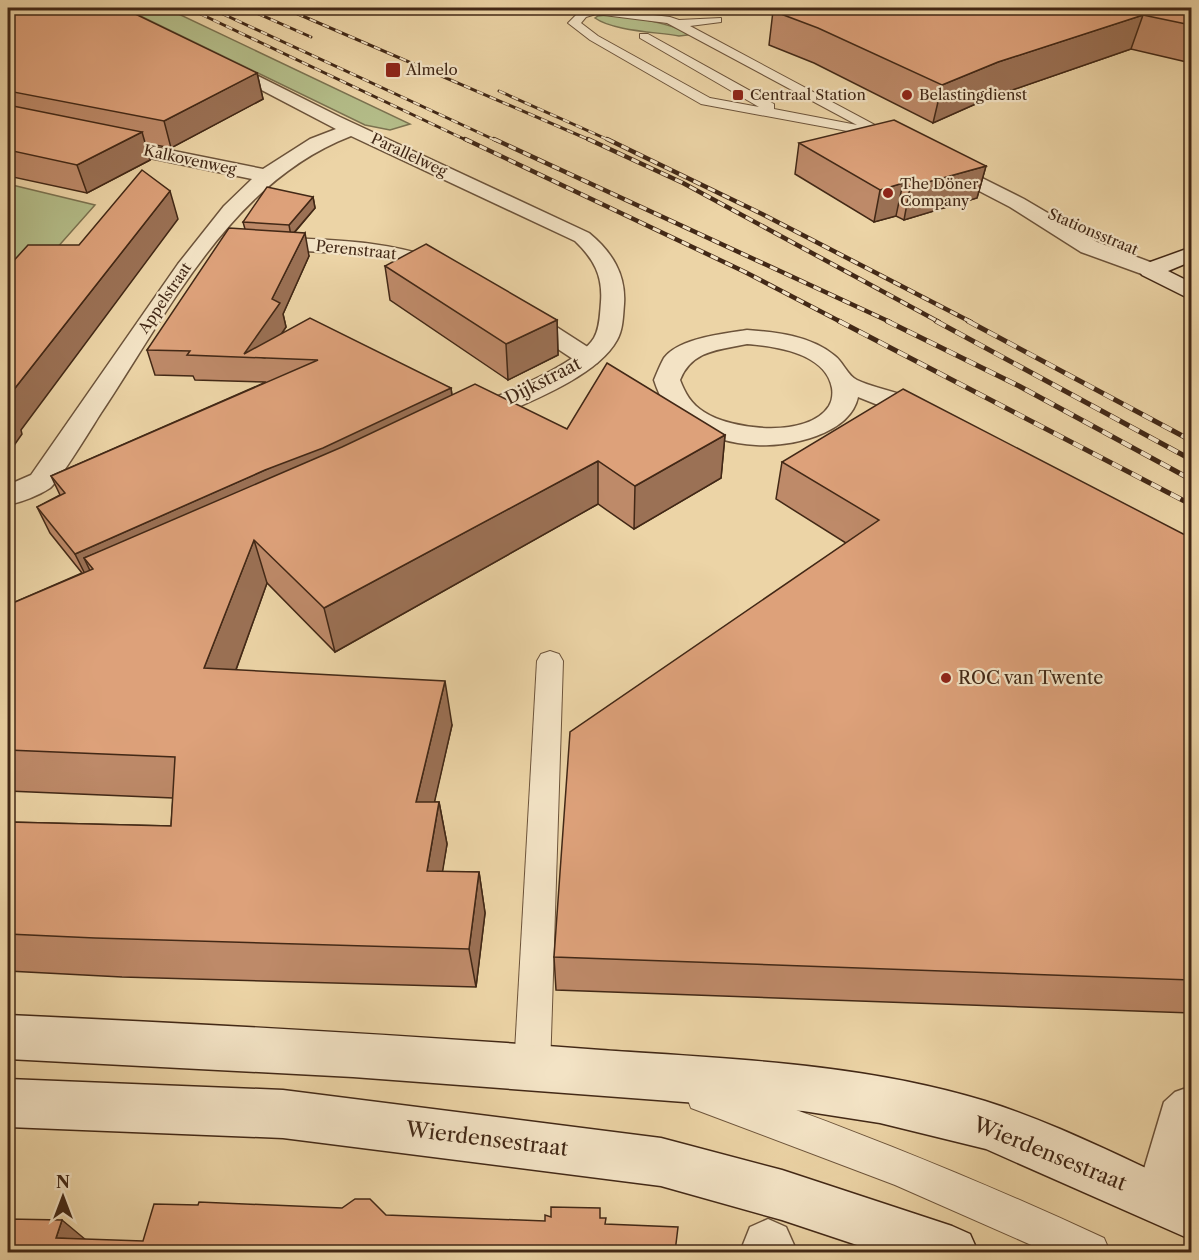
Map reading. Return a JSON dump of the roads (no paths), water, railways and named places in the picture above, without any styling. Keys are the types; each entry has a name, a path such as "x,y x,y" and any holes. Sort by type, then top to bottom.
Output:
{"street":[{"name":"Parallelweg","path":"202,52 352,129 582,237 604,257 614,291 612,315 604,340 588,358"},
{"name":"Appelstraat","path":"8,496 41,481 203,241 267,176 317,142 352,129"},
{"path":"882,132 902,143"},
{"name":"Kalkovenweg","path":"81,138 267,176"},
{"name":"Stationsstraat","path":"923,154 1017,203 1051,226 1089,247 1159,267 1189,285"},
{"name":"Perenstraat","path":"203,241 373,249 411,256 460,277"},
{"path":"1159,267 1191,253"},
{"path":"498,300 588,358"},
{"path":"844,384 845,397 840,410 828,421 811,430 789,435 757,437 716,430 696,421 680,410 670,397 666,384 668,372 675,360 688,350 705,343 747,337 790,343 810,350 826,360 838,372 844,384 905,405 949,428"},
{"name":"Dijkstraat","path":"444,431 588,358"},
{"name":"Wierdensestraat","path":"8,1037 353,1054 803,1088 880,1098 986,1125 1176,1207 1181,1119 1191,1109"},
{"name":"Wierdensestraat","path":"8,1103 283,1114 661,1162 782,1195 952,1252"}],"lane":[{"path":"606,11 670,20 882,132 706,101 689,94 574,23 588,13 606,11"},
{"path":"678,24 717,20"},
{"path":"713,44 639,36 785,116"},
{"path":"679,41 820,122"},
{"path":"532,1069 550,661"},
{"name":"Wierdensestraat","path":"654,1078 862,1150 991,1205 1090,1252"}],"railway":[{"path":"188,8 468,141"},
{"path":"210,8 497,141"},
{"path":"245,8 311,37"},
{"path":"284,8 592,141"},
{"path":"499,91 611,141"},
{"path":"465,139 745,272 841,322"},
{"path":"494,139 890,322"},
{"path":"588,139 683,183 939,322"},
{"path":"607,139 762,214 971,322"},
{"path":"839,321 1192,505"},
{"path":"887,321 1019,386 1192,480"},
{"path":"936,321 1192,460"},
{"path":"968,321 1192,441"}],"place":[{"name":"Almelo","path":"393,70"},
{"name":"Centraal Station","path":"738,95"},
{"name":"Belastingdienst","path":"907,95"},
{"name":"The Döner Company","path":"888,193"},
{"name":"ROC van Twente","path":"946,678"}]}
